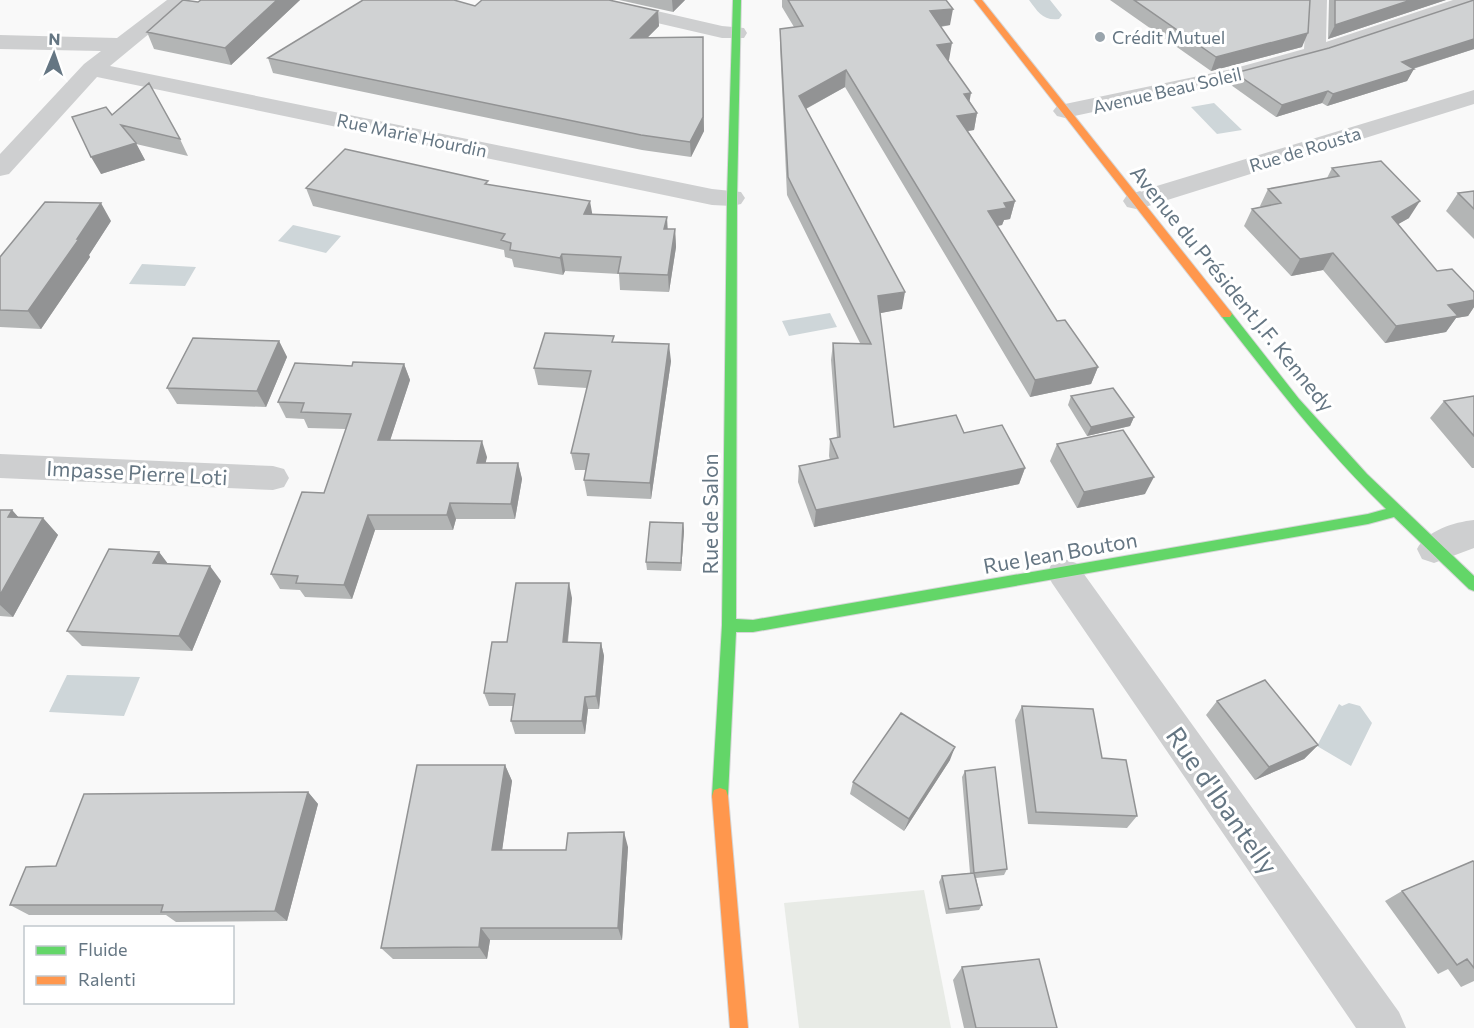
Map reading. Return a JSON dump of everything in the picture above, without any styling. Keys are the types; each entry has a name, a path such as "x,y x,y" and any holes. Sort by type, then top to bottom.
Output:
{"street":[{"path":"0,169 92,69 180,0"},
{"path":"582,0 736,33"},
{"name":"Rue de Salon","path":"737,0 732,198 729,625 720,798 739,1028"},
{"name":"Avenue du Président J.F. Kennedy","path":"978,0 1295,402 1362,478 1474,585"},
{"path":"1315,52 1317,0"},
{"name":"Avenue Beau Soleil","path":"1065,111 1235,75 1315,52 1470,1"},
{"path":"0,42 120,45"},
{"name":"Rue Marie Hourdin","path":"92,69 712,196 732,198"},
{"name":"Rue de Rousta","path":"1136,201 1474,97"},
{"name":"Impasse Pierre Loti","path":"0,466 273,478"},
{"name":"Rue Jean Bouton","path":"729,625 753,626 1064,573 1368,519 1397,511"},
{"path":"1434,549 1463,535 1474,534"},
{"name":"Rue d'Ibantelly","path":"1064,573 1383,1028"}],"shaded area":[{"path":"1029,0 1050,0 1062,15 1059,19 1049,19 1038,12"},
{"path":"1214,103 1242,130 1217,134 1191,107"},
{"path":"293,225 341,236 326,253 278,241"},
{"path":"142,264 196,267 185,286 129,284"},
{"path":"830,313 837,327 789,336 782,321"},
{"path":"67,675 140,677 124,716 49,712"},
{"path":"1349,703 1360,706 1372,723 1351,766 1317,746 1339,704 1342,706"},
{"path":"924,890 951,1028 799,1028 784,903"}],"building":[{"path":"183,0 198,2 201,0 277,0 225,48 147,32"},
{"path":"363,0 454,0 475,6 482,0 609,0 658,11 631,38 703,37 703,117 690,142 641,135 268,58"},
{"path":"788,0 946,0 953,9 930,11 952,43 937,45 971,93 964,94 977,113 957,116 1015,201 1004,203 1007,208 988,211 1057,321 1065,320 1098,367 1035,380 846,70 799,96 905,292 878,296 894,427 956,415 964,433 1002,425 1025,468 816,510 799,466 838,458 830,439 840,437 833,343 871,344 788,177 780,29 803,26"},
{"path":"1134,0 1310,0 1308,33 1216,57"},
{"path":"1335,0 1411,0 1335,25"},
{"path":"1474,0 1474,39 1402,62 1414,69 1333,94 1328,91 1282,105 1235,73 1329,48"},
{"path":"149,83 180,139 121,125 136,143 91,157 72,117 106,107 112,115"},
{"path":"345,149 488,181 485,184 590,201 584,214 667,217 664,229 675,229 668,275 618,273 621,257 562,254 560,258 510,250 511,243 501,240 505,234 306,188"},
{"path":"1381,161 1420,201 1392,217 1437,271 1452,269 1474,292 1474,300 1448,305 1458,316 1396,326 1333,253 1300,259 1252,209 1281,203 1268,189 1339,176 1332,168"},
{"path":"1474,191 1474,209 1458,193"},
{"path":"45,202 101,203 77,239 79,239 28,311 0,310 0,257"},
{"path":"545,333 614,336 612,342 669,344 650,483 584,480 589,454 571,453 591,371 534,368"},
{"path":"193,338 279,341 257,391 167,388"},
{"path":"353,362 404,364 378,440 482,441 477,463 518,463 511,504 450,503 447,515 368,515 344,585 296,583 298,576 271,574 302,492 324,493 351,414 301,412 304,403 278,402 295,363 352,366"},
{"path":"1113,388 1134,417 1091,427 1071,396"},
{"path":"1474,396 1474,436 1444,401"},
{"path":"1123,430 1154,477 1084,492 1057,444"},
{"path":"0,510 12,510 8,517 43,518 0,595"},
{"path":"650,522 683,523 681,563 646,562"},
{"path":"109,549 159,552 153,563 210,566 179,636 67,631"},
{"path":"516,583 569,583 563,642 601,643 596,696 585,697 582,721 511,721 515,694 484,693 492,642 507,642"},
{"path":"1265,680 1318,745 1269,767 1217,701"},
{"path":"1022,706 1093,709 1102,758 1126,760 1137,816 1036,812"},
{"path":"901,713 955,747 909,819 853,782"},
{"path":"417,765 505,765 492,850 566,850 568,833 624,832 618,928 481,928 479,947 381,948"},
{"path":"995,767 1007,869 974,873 965,771"},
{"path":"308,792 275,911 161,912 163,905 10,905 26,867 56,866 84,794"},
{"path":"1473,861 1474,968 1467,959 1457,965 1402,891"},
{"path":"974,873 982,905 949,909 942,876"},
{"path":"1039,959 1057,1028 976,1028 962,967"}],"traffic: fast":[{"path":"720,796 729,625 732,198 737,0"},
{"path":"1226,314 1295,402 1362,478 1474,585"},
{"path":"729,625 753,626 1368,519 1397,511"}],"traffic: slow":[{"path":"978,0 1226,314"},
{"path":"720,796 739,1028"}],"place":[{"name":"Crédit Mutuel","path":"1100,37"}]}
